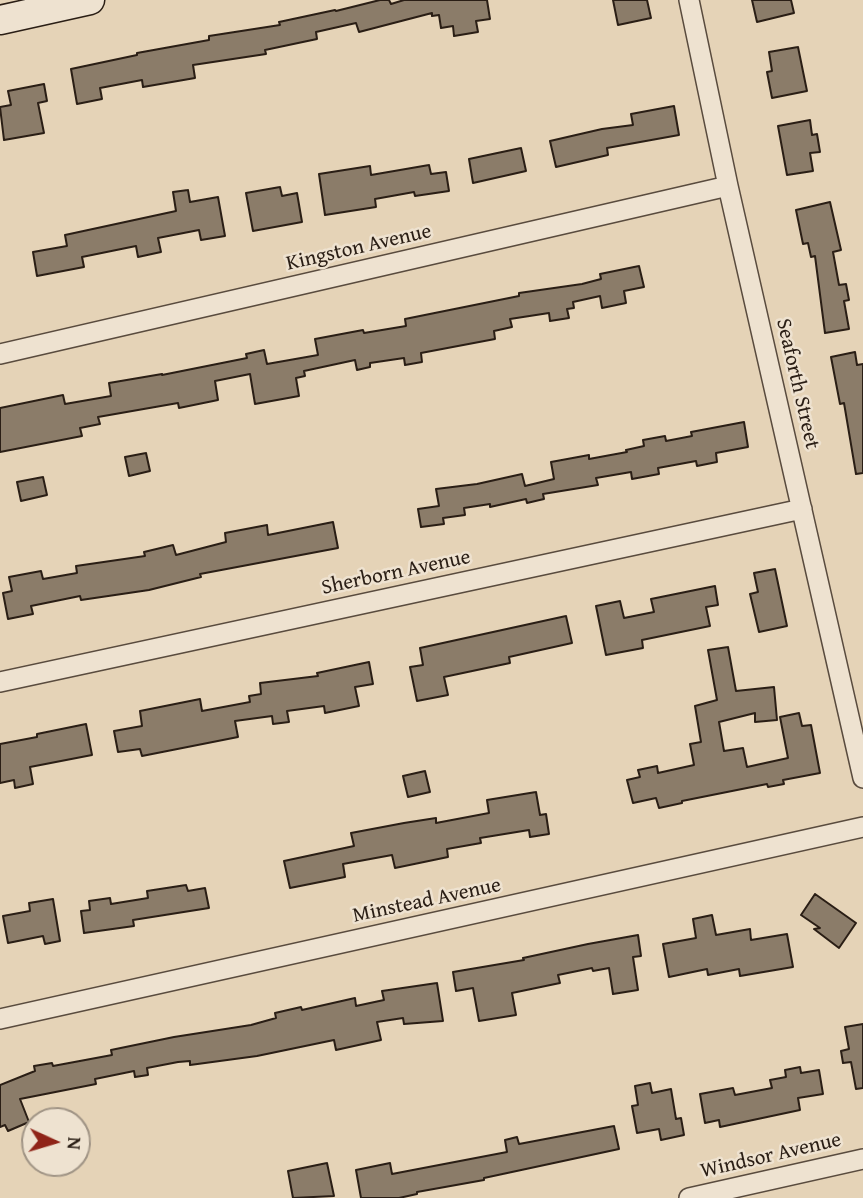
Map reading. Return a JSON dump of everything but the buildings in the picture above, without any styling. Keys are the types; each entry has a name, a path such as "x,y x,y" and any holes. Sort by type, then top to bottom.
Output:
{"main road":[{"path":"0,20 90,0"}],"street":[{"name":"Seaforth Street","path":"689,0 728,186 863,778"},
{"name":"Kingston Avenue","path":"0,354 728,186"},
{"name":"Sherborn Avenue","path":"0,682 802,509"},
{"name":"Minstead Avenue","path":"0,1018 863,827"},
{"name":"Windsor Avenue","path":"690,1198 863,1159"}]}
